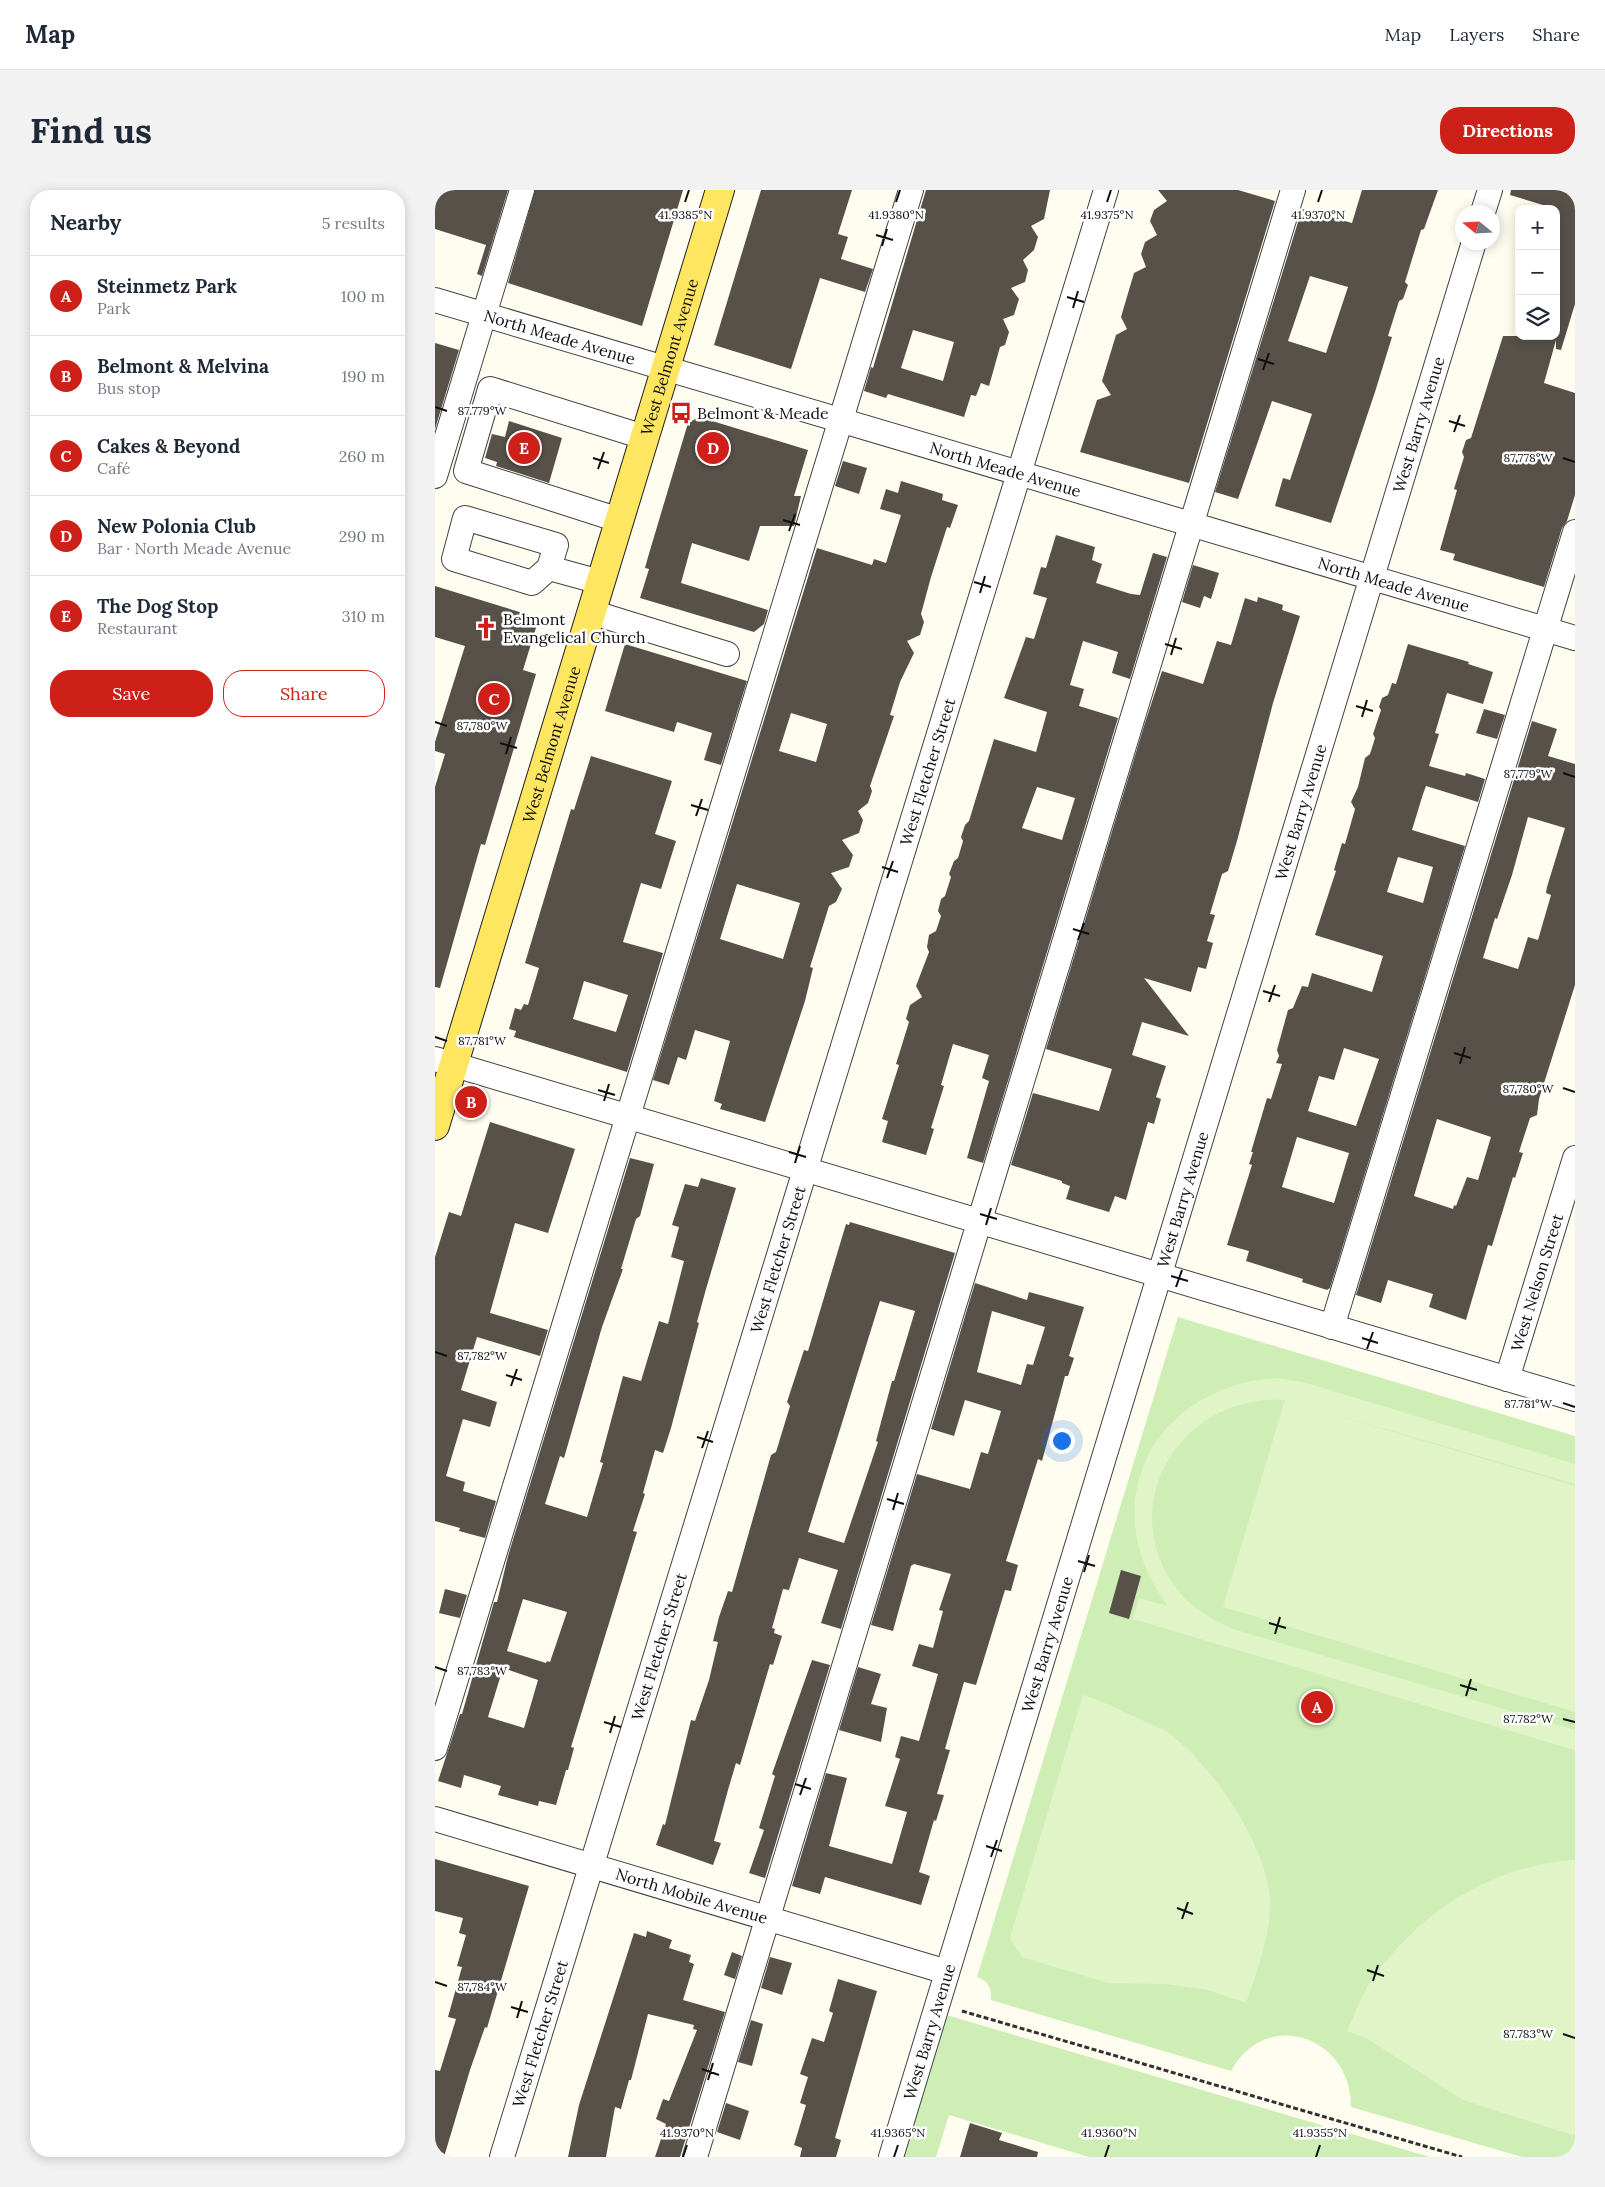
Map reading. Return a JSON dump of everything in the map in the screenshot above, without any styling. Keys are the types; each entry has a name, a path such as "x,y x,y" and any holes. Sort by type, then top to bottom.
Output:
{"main road":[{"name":"West Belmont Avenue","path":"435,1126 444,1062 591,612 720,190"}],"street":[{"path":"435,476 522,190"},
{"path":"435,1748 911,190"},
{"name":"West Fletcher Street","path":"501,2157 1106,190"},
{"path":"695,2157 1293,190"},
{"path":"1485,205 1490,190"},
{"name":"West Barry Avenue","path":"891,2157 1472,250"},
{"name":"North Meade Avenue","path":"435,300 1575,638"},
{"path":"619,520 466,471 489,389 644,438"},
{"path":"1332,1326 1575,532"},
{"path":"549,568 600,582"},
{"path":"591,612 727,654"},
{"path":"444,1062 1575,1399"},
{"name":"West Nelson Street","path":"1507,1378 1575,1158"},
{"name":"North Mobile Avenue","path":"435,1819 947,1972"}],"path":[{"path":"962,2011 1462,2157"}],"green space":[{"path":"1178,1317 1575,1436 1575,2157 1522,2157 1351,2107 1348,2082 1337,2062 1322,2048 1304,2038 1284,2036 1264,2040 1246,2051 1231,2071 991,2000 989,1986 977,1977"},
{"path":"1276,1378 1303,1382 1575,1464 1575,1484 1296,1403 1575,1486 1575,1712 1223,1607 1285,1400 1247,1403 1214,1416 1187,1436 1167,1463 1155,1494 1152,1527 1160,1561 1180,1593 1198,1609 1233,1629 1575,1730 1575,1750 1133,1619 1139,1598 1168,1606 1146,1568 1136,1529 1136,1492 1147,1457 1168,1427 1197,1403 1233,1386"},
{"path":"1083,1695 1170,1734 1205,1768 1222,1789 1252,1839 1269,1888 1270,1911 1264,1946 1246,2003 1208,1990 1166,1984 1108,1983 1022,1957 1010,1938"},
{"path":"1575,1860 1575,2133 1572,2135 1463,2100 1366,2038 1347,2031 1368,1986 1387,1960 1431,1916 1457,1898 1484,1883 1513,1872 1544,1864"},
{"path":"943,2014 1430,2157 1089,2157 949,2115 936,2157 899,2157"}],"building":[{"path":"435,190 508,190 482,276 477,274 486,245 435,229"},
{"path":"535,190 683,190 642,326 508,283"},
{"path":"761,190 852,190 838,234 848,237 841,259 873,269 865,292 820,278 791,369 714,345"},
{"path":"926,190 1050,190 1044,219 1031,226 1038,237 1034,250 1023,260 1028,270 1025,282 1011,288 1019,299 1014,315 1003,319 1009,332 1005,345 1000,347 989,386 981,383 976,396 971,395 964,417 888,394 886,398 864,391 871,367 873,368","holes":["913,330 954,342 943,381 901,368"]},
{"path":"1158,190 1238,190 1275,201 1189,483 1080,452 1097,400 1111,395 1102,381 1116,335 1127,329 1121,317 1134,273 1146,267 1141,254 1145,242 1157,235 1150,221 1154,210 1167,201"},
{"path":"1362,190 1438,190 1424,229 1421,230 1405,282 1408,285 1403,299 1399,301 1388,336 1392,337 1331,523 1275,506 1283,478 1290,480 1312,414 1272,401 1238,499 1215,492 1302,209 1352,223","holes":["1310,276 1348,287 1326,353 1288,341"]},
{"path":"1511,190 1575,190 1575,304 1561,350 1556,349 1556,340 1560,340 1560,205 1543,205 1510,195"},
{"path":"1503,336 1515,336 1515,340 1556,340 1544,383 1575,393 1575,495 1567,521 1562,528 1544,587 1453,560 1455,554 1440,550 1457,490 1454,489 1464,457 1462,452 1466,440 1471,438"},
{"path":"435,343 459,350 435,429"},
{"path":"699,417 808,450 794,496 801,496 794,526 760,526 749,561 692,543 681,583 768,610 764,624 754,632 640,598 649,569 645,568 648,557 688,423"},
{"path":"509,421 562,438 549,483 496,466 497,462 485,458 492,434 505,437"},
{"path":"843,461 867,468 859,494 835,486"},
{"path":"901,481 943,494 942,500 958,505 950,528 947,527 931,577 921,614 924,622 920,635 907,641 914,653 900,682 890,715 894,716 870,786 872,791 868,803 858,811 863,820 859,833 842,840 853,855 849,867 831,873 842,889 836,902 829,906 810,967 813,968 805,1001 765,1122 720,1109 722,1104 714,1101 730,1041 695,1030 686,1060 678,1057 669,1085 653,1080 817,548 872,565 874,559 886,563 901,515 880,509 886,489 898,493","holes":["791,713 827,724 816,762 779,751","737,884 800,903 783,959 720,939"]},
{"path":"1056,535 1095,547 1092,560 1102,564 1096,583 1140,595 1153,553 1167,557 1130,679 1112,673 1118,652 1083,641 1070,685 1084,689 1079,706 1118,718 983,1163 967,1158 989,1081 982,1078 989,1055 953,1044 941,1085 944,1086 931,1128 934,1129 926,1155 882,1142 888,1121 882,1119 899,1065 896,1064 909,1022 906,1019 910,1005 922,997 916,986 929,952 927,947 929,935 936,931 941,916 938,911 941,899 945,896 951,877 949,874 954,861 958,858 963,841 961,837 965,825 969,821 994,739 1036,752 1047,712 1004,698 1026,637 1034,639 1047,598 1033,594 1041,567 1046,568","holes":["1037,787 1075,798 1062,840 1022,828"]},
{"path":"1193,565 1219,573 1211,599 1204,596 1200,608 1182,602"},
{"path":"435,586 539,618 523,670 536,674 485,845 481,844 440,988 435,987 435,787 445,754 435,751 435,742 465,646 435,637"},
{"path":"1258,597 1283,605 1282,610 1300,616 1273,703 1228,871 1222,874 1210,914 1215,915 1207,941 1213,943 1206,969 1198,967 1191,992 1144,978 1189,1036 1142,1022 1132,1055 1166,1066 1156,1097 1161,1099 1154,1124 1148,1122 1126,1200 1115,1196 1109,1212 1066,1199 1070,1186 1062,1183 1062,1181 1011,1165 1033,1093 1099,1111 1112,1069 1046,1049 1144,726 1162,671 1203,684 1217,641 1231,645 1245,598 1257,602"},
{"path":"625,644 747,681 721,765 704,760 712,733 677,722 674,732 605,711"},
{"path":"1408,644 1469,662 1468,664 1493,672 1483,704 1447,693 1435,733 1439,734 1429,766 1465,776 1466,773 1485,779 1478,802 1426,786 1423,794 1412,830 1465,846 1330,1288 1327,1290 1302,1282 1303,1279 1246,1261 1249,1251 1227,1245 1252,1165 1249,1164 1253,1152 1251,1152 1267,1098 1271,1099 1282,1064 1276,1063 1279,1056 1277,1050 1288,1010 1293,1008 1302,986 1308,987 1312,973 1372,992 1383,956 1315,935 1336,871 1334,870 1342,843 1345,844 1355,809 1351,802 1358,787 1365,758 1370,754 1375,738 1373,734 1381,710 1379,707 1382,698 1388,695 1392,683 1396,684","holes":["1398,857 1433,867 1423,903 1387,892","1344,1048 1379,1059 1356,1126 1308,1111 1319,1076 1334,1080","1297,1137 1349,1153 1334,1203 1282,1187"]},
{"path":"1484,709 1505,715 1497,739 1476,733"},
{"path":"1532,721 1557,729 1548,756 1575,764 1575,985 1539,1099 1537,1115 1530,1118 1519,1152 1523,1153 1515,1178 1513,1177 1492,1246 1488,1245 1466,1320 1429,1307 1433,1294 1388,1280 1381,1303 1356,1295","holes":["1528,817 1565,828 1547,887 1546,893 1551,895 1538,940 1528,937 1518,969 1483,958 1495,918 1497,919 1512,875","1437,1119 1491,1137 1478,1180 1467,1177 1456,1206 1454,1205 1453,1209 1414,1196"]},
{"path":"591,756 672,781 655,834 676,841 661,889 641,883 623,942 663,953 627,1072 514,1037 516,1031 509,1029 515,1008 521,1010 524,1004 528,1005 539,968 525,963 571,809 574,810","holes":["584,981 628,995 616,1032 573,1019"]},
{"path":"490,1122 575,1149 548,1233 515,1223 490,1313 548,1330 540,1356 477,1337 461,1390 497,1402 490,1427 463,1419 446,1476 465,1482 463,1491 496,1501 485,1538 459,1531 460,1528 435,1521 435,1257 449,1212 461,1216"},
{"path":"630,1158 654,1164 640,1216 636,1219 621,1269 623,1269 602,1327 564,1458 560,1456 545,1504 587,1517 603,1463 600,1462 623,1376 641,1381 659,1321 668,1324 684,1261 671,1257 679,1227 672,1225 685,1184 698,1187 701,1178 736,1188 697,1322 699,1323 671,1428 663,1453 655,1450 643,1493 645,1494 633,1531 637,1532 571,1747 574,1748 556,1805 539,1801 538,1806 498,1795 501,1786 464,1775 461,1788 438,1781 460,1714 462,1714 494,1602 497,1602 508,1556","holes":["523,1599 567,1612 550,1662 547,1661 546,1663 507,1651","503,1668 538,1680 524,1728 488,1717"]},
{"path":"850,1222 955,1253 841,1629 821,1623 838,1570 799,1558 789,1590 783,1589 772,1628 775,1629 774,1633 782,1636 773,1665 770,1664 740,1765 736,1763 714,1841 721,1843 713,1865 656,1845 663,1824 665,1825 691,1720 695,1721 709,1680 718,1642 713,1641 719,1617 728,1591 732,1592 771,1455 776,1452 790,1406 787,1402 804,1350 808,1351 846,1224 849,1225","holes":["880,1301 915,1311 894,1381 892,1381 876,1441 878,1442 844,1543 808,1532"]},
{"path":"975,1283 1027,1300 1029,1292 1084,1307 1069,1356 1074,1358 1068,1376 1065,1376 1042,1461 1038,1459 1006,1561 1018,1565 1011,1591 1005,1590 976,1685 964,1682 945,1749 950,1750 937,1794 944,1795 936,1821 934,1820 919,1872 930,1876 921,1905 825,1877 820,1894 792,1886 826,1773 847,1778 829,1846 892,1864 907,1812 885,1806 900,1759 895,1757 901,1736 919,1741 938,1674 912,1666 919,1644 933,1648 943,1611 939,1610 951,1574 914,1564 911,1566 893,1631 871,1625 917,1474 970,1489 981,1452 988,1454 1001,1411 965,1400 954,1436 931,1429","holes":["992,1311 1045,1327 1033,1365 1027,1364 1021,1385 977,1372"]},
{"path":"1121,1570 1141,1576 1129,1619 1109,1613"},
{"path":"445,1589 467,1595 460,1618 439,1613"},
{"path":"812,1660 830,1665 765,1878 749,1873 764,1830 759,1828 775,1776 772,1774"},
{"path":"858,1667 881,1674 871,1704 887,1708 881,1742 839,1730"},
{"path":"435,1859 529,1886 487,2028 485,2027 470,2070 444,2157 435,2157 435,2070 440,2071 456,2019 448,2017 462,1967 457,1966 466,1935 459,1933 463,1918 435,1911"},
{"path":"647,1931 672,1940 669,1948 691,1955 689,1962 694,1964 683,2000 725,2012 680,2157 655,2157 666,2124 656,2119 663,2099 669,2101 697,2030 693,2029 694,2025 648,2014 631,2080 629,2080 621,2109 615,2107 606,2157 568,2157 579,2105 634,1933 646,1937"},
{"path":"732,1952 742,1956 735,1979 724,1975"},
{"path":"770,1957 792,1963 782,1995 761,1988"},
{"path":"838,1979 877,1991 835,2138 841,2140 836,2157 800,2157 802,2148 794,2145 806,2105 800,2103 808,2077 800,2074 812,2038 824,2042 833,2013 829,2011"},
{"path":"751,2020 763,2024 752,2066 738,2062"},
{"path":"726,2103 749,2111 740,2140 717,2132"},
{"path":"970,2123 1002,2133 999,2140 1038,2152 1037,2157 960,2157"}],"place":[{"name":"Belmont & Meade","path":"681,413"},
{"name":"The Dog Stop","path":"524,448"},
{"name":"New Polonia Club","path":"713,448"},
{"name":"Belmont Evangelical Church","path":"486,628"},
{"name":"Cakes & Beyond","path":"494,699"},
{"name":"Belmont & Melvina","path":"471,1102"},
{"name":"Steinmetz Park","path":"1317,1707"}]}
